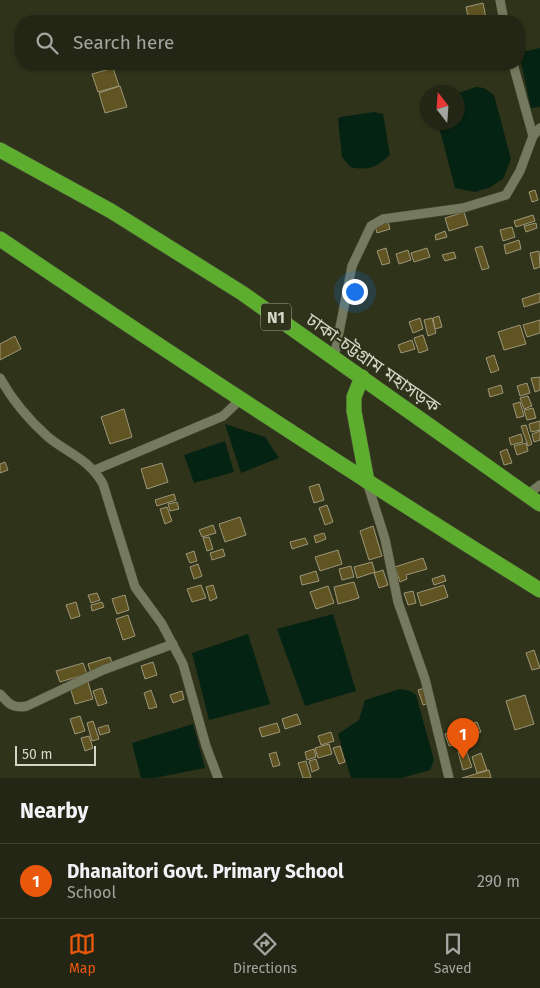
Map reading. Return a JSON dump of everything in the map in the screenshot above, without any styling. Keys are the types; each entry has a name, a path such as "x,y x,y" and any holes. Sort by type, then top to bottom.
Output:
{"highway":[{"name":"ঢাকা-চট্টগ্রাম মহাসড়ক","path":"0,150 111,211 218,278 362,377 540,504"},
{"path":"0,240 367,481 540,590"},
{"path":"362,377 354,396 354,411 367,481"}],"street":[{"path":"500,0 503,15"},
{"path":"515,70 533,136"},
{"path":"334,358 352,266 371,226 383,219 463,208 506,195 520,171 533,136 540,128"},
{"path":"0,378 11,398 48,437 95,470 103,484 135,587 162,624 183,664 206,746 218,778"},
{"path":"95,470 223,416 241,399"},
{"path":"367,481 385,539 398,602 425,679 449,778"},
{"path":"527,495 540,485"},
{"path":"0,694 11,706 17,708 28,706 103,670 172,644"}],"shaded area":[{"path":"540,48 540,107 531,108 523,70 525,70 525,52"},
{"path":"476,87 484,88 494,95 511,159 503,179 489,188 475,192 455,188 440,130 465,130 465,91"},
{"path":"374,112 383,114 390,155 372,167 350,167 342,157 338,119 340,117"},
{"path":"225,424 265,437 279,458 241,473"},
{"path":"225,441 234,472 194,483 184,455"},
{"path":"333,614 356,691 305,706 277,629"},
{"path":"248,634 270,704 209,720 192,653"},
{"path":"400,689 410,691 416,695 434,760 430,770 402,778 351,778 338,734 359,720 365,700"},
{"path":"193,724 205,768 154,778 141,778 132,743"}],"building":[{"path":"483,3 485,15 468,15 466,7"},
{"path":"114,70 119,86 98,92 92,74"},
{"path":"120,86 127,107 105,113 99,93"},
{"path":"535,190 538,200 532,202 529,192"},
{"path":"464,212 468,225 449,231 445,218"},
{"path":"533,215 535,221 516,227 514,221"},
{"path":"388,222 390,229 377,233 375,226"},
{"path":"536,223 537,228 526,232 524,226"},
{"path":"512,227 515,237 503,241 500,230"},
{"path":"445,231 447,237 436,240 435,235"},
{"path":"519,240 521,249 506,254 504,245"},
{"path":"482,246 489,268 482,270 475,248"},
{"path":"386,248 390,263 382,265 377,251"},
{"path":"427,248 430,257 414,262 411,253"},
{"path":"408,250 411,260 399,264 396,254"},
{"path":"539,251 540,267 534,269 530,253"},
{"path":"454,252 456,258 445,261 442,255"},
{"path":"540,293 540,302 524,307 522,299"},
{"path":"439,316 442,327 435,329 433,318"},
{"path":"420,318 423,329 413,333 409,322"},
{"path":"432,318 436,333 428,336 424,320"},
{"path":"540,320 540,333 527,337 523,325"},
{"path":"520,325 526,344 504,350 498,332"},
{"path":"423,335 428,350 419,353 414,338"},
{"path":"15,336 21,349 0,360 0,344"},
{"path":"412,340 415,349 401,353 398,345"},
{"path":"494,355 499,370 491,373 486,358"},
{"path":"540,377 540,390 535,392 531,378"},
{"path":"527,383 530,393 520,396 517,386"},
{"path":"501,385 503,393 490,397 488,389"},
{"path":"528,396 532,406 524,409 520,398"},
{"path":"520,402 524,416 517,418 513,404"},
{"path":"533,408 536,418 527,420 524,410"},
{"path":"124,409 132,437 110,444 101,417"},
{"path":"540,421 540,430 531,432 529,424"},
{"path":"526,425 532,444 528,446 521,426"},
{"path":"540,431 540,440 534,442 532,434"},
{"path":"521,434 523,442 511,445 509,438"},
{"path":"526,443 528,451 517,455 514,446"},
{"path":"507,449 512,463 504,465 500,452"},
{"path":"5,462 8,470 0,473 0,464"},
{"path":"162,463 168,482 147,489 141,469"},
{"path":"319,484 324,500 314,503 309,487"},
{"path":"174,494 176,500 157,506 155,500"},
{"path":"177,502 179,509 170,511 168,504"},
{"path":"327,505 333,522 325,525 319,508"},
{"path":"167,507 172,521 165,524 160,509"},
{"path":"240,517 246,535 225,542 219,524"},
{"path":"213,525 216,533 202,537 199,530"},
{"path":"373,526 382,556 369,560 360,531"},
{"path":"324,533 326,539 316,543 314,536"},
{"path":"209,537 213,549 207,551 203,538"},
{"path":"305,538 308,544 292,549 290,542"},
{"path":"223,549 225,556 212,560 210,553"},
{"path":"338,550 342,564 320,571 315,557"},
{"path":"194,551 197,561 190,563 186,554"},
{"path":"423,558 427,569 406,575 407,579 400,582 395,567"},
{"path":"372,562 375,572 357,578 354,567"},
{"path":"198,564 202,576 194,579 190,567"},
{"path":"351,566 354,577 342,580 339,569"},
{"path":"383,570 388,585 379,588 374,573"},
{"path":"316,571 319,581 302,585 300,576"},
{"path":"444,575 446,581 434,585 432,579"},
{"path":"354,582 359,598 338,604 334,587"},
{"path":"201,585 206,598 192,602 187,589"},
{"path":"213,585 217,598 210,601 206,587"},
{"path":"444,585 448,597 421,606 417,593"},
{"path":"328,586 334,603 316,609 310,592"},
{"path":"413,591 416,603 408,605 404,593"},
{"path":"97,593 100,600 91,603 88,595"},
{"path":"125,595 129,610 117,614 112,599"},
{"path":"76,602 80,616 71,619 66,605"},
{"path":"102,602 104,607 92,611 91,605"},
{"path":"128,615 135,636 123,640 116,619"},
{"path":"534,650 540,668 532,670 526,653"},
{"path":"110,657 113,666 91,673 88,664"},
{"path":"153,662 157,675 145,679 141,666"},
{"path":"83,663 87,674 60,682 56,671"},
{"path":"88,682 93,699 75,704 70,687"},
{"path":"102,688 107,703 98,706 93,691"},
{"path":"424,688 429,703 423,705 418,690"},
{"path":"151,690 157,707 149,709 144,693"},
{"path":"182,691 184,699 173,703 170,695"},
{"path":"525,695 534,724 515,730 506,701"},
{"path":"297,714 301,724 285,729 282,719"},
{"path":"80,716 85,731 75,734 70,719"},
{"path":"93,721 99,739 92,741 87,723"},
{"path":"477,722 481,732 465,737 462,727"},
{"path":"277,723 280,732 262,737 259,728"},
{"path":"108,725 110,732 100,735 98,728"},
{"path":"459,730 463,742 449,746 445,734"},
{"path":"331,732 334,741 321,745 318,736"},
{"path":"89,736 93,748 85,751 81,738"},
{"path":"329,744 332,754 318,758 315,748"},
{"path":"340,746 345,762 339,764 333,748"},
{"path":"314,749 316,757 307,760 305,752"},
{"path":"466,750 472,767 463,770 458,752"},
{"path":"276,752 280,765 273,767 269,754"},
{"path":"481,753 487,770 477,773 472,757"},
{"path":"316,759 319,769 312,772 309,761"},
{"path":"306,761 311,777 303,778 298,763"},
{"path":"489,770 491,778 462,778"}],"place":[{"name":"Dhanaitori Govt. Primary School","path":"463,759"}]}
